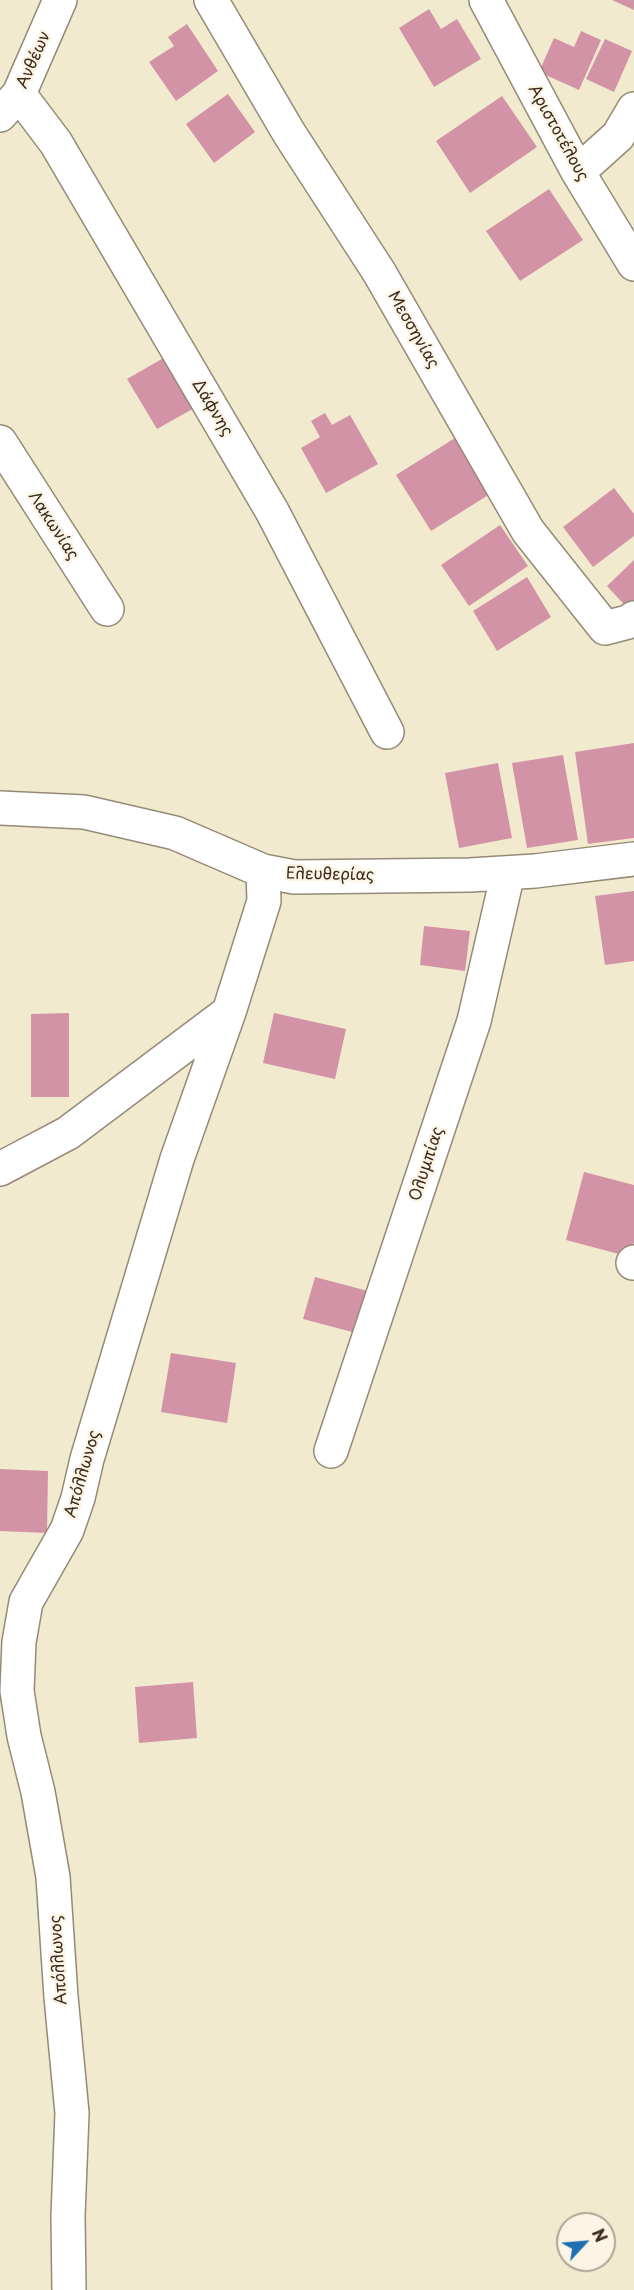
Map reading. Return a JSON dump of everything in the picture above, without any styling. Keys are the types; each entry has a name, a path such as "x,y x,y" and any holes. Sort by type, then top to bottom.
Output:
{"street":[{"name":"Ανθέων","path":"10,104 60,0"},
{"name":"Μεσσηνίας","path":"211,0 289,133 379,272 528,531 605,628 628,622 634,618"},
{"name":"Αριστοτέλους","path":"486,0 578,172 634,264"},
{"name":"Δάφνης","path":"10,104 56,143 272,510 387,732"},
{"path":"578,172 618,136 634,109"},
{"name":"Λακωνίας","path":"0,442 107,609"},
{"name":"Ελευθερίας","path":"0,808 84,812 175,833 263,871 294,877 508,873 634,859"},
{"name":"Απόλλωνος","path":"69,2290 68,2216 72,2113 53,1877 17,1691 19,1642 26,1602 67,1530 78,1498 87,1459 177,1159 229,1012 264,901 263,871"},
{"name":"Ολυμπίας","path":"331,1451 474,1021 508,873"},
{"path":"0,1169 68,1133 229,1012"}],"building":[{"path":"612,0 634,0 634,10"},
{"path":"429,9 441,29 457,19 481,59 434,87 399,28"},
{"path":"187,24 218,71 176,101 149,62 174,46 168,37"},
{"path":"581,31 601,40 579,90 539,72 554,38 574,47"},
{"path":"605,39 632,51 614,92 586,79"},
{"path":"228,94 255,132 214,163 186,124"},
{"path":"502,96 537,147 470,193 436,141"},
{"path":"549,189 583,240 520,281 486,231"},
{"path":"167,356 196,407 157,429 127,379"},
{"path":"325,413 332,425 350,415 378,464 326,493 301,448 320,437 311,421"},
{"path":"455,438 490,494 431,531 396,475"},
{"path":"614,488 634,514 634,536 593,567 563,527"},
{"path":"500,525 528,566 469,606 441,565"},
{"path":"634,560 634,609 631,612 607,586"},
{"path":"527,577 551,617 497,651 473,611"},
{"path":"634,743 634,838 588,844 575,752"},
{"path":"563,755 578,840 527,848 512,763"},
{"path":"498,763 512,838 459,848 445,773"},
{"path":"634,891 634,961 605,965 595,896"},
{"path":"424,926 470,931 465,971 420,965"},
{"path":"69,1013 69,1097 31,1097 31,1014"},
{"path":"274,1013 346,1029 335,1079 263,1063"},
{"path":"584,1172 634,1185 634,1242 630,1257 566,1240"},
{"path":"315,1277 368,1291 356,1333 303,1319"},
{"path":"171,1353 236,1363 227,1423 161,1412"},
{"path":"0,1469 48,1471 47,1533 0,1531"},
{"path":"193,1682 197,1738 139,1743 135,1687"}]}
